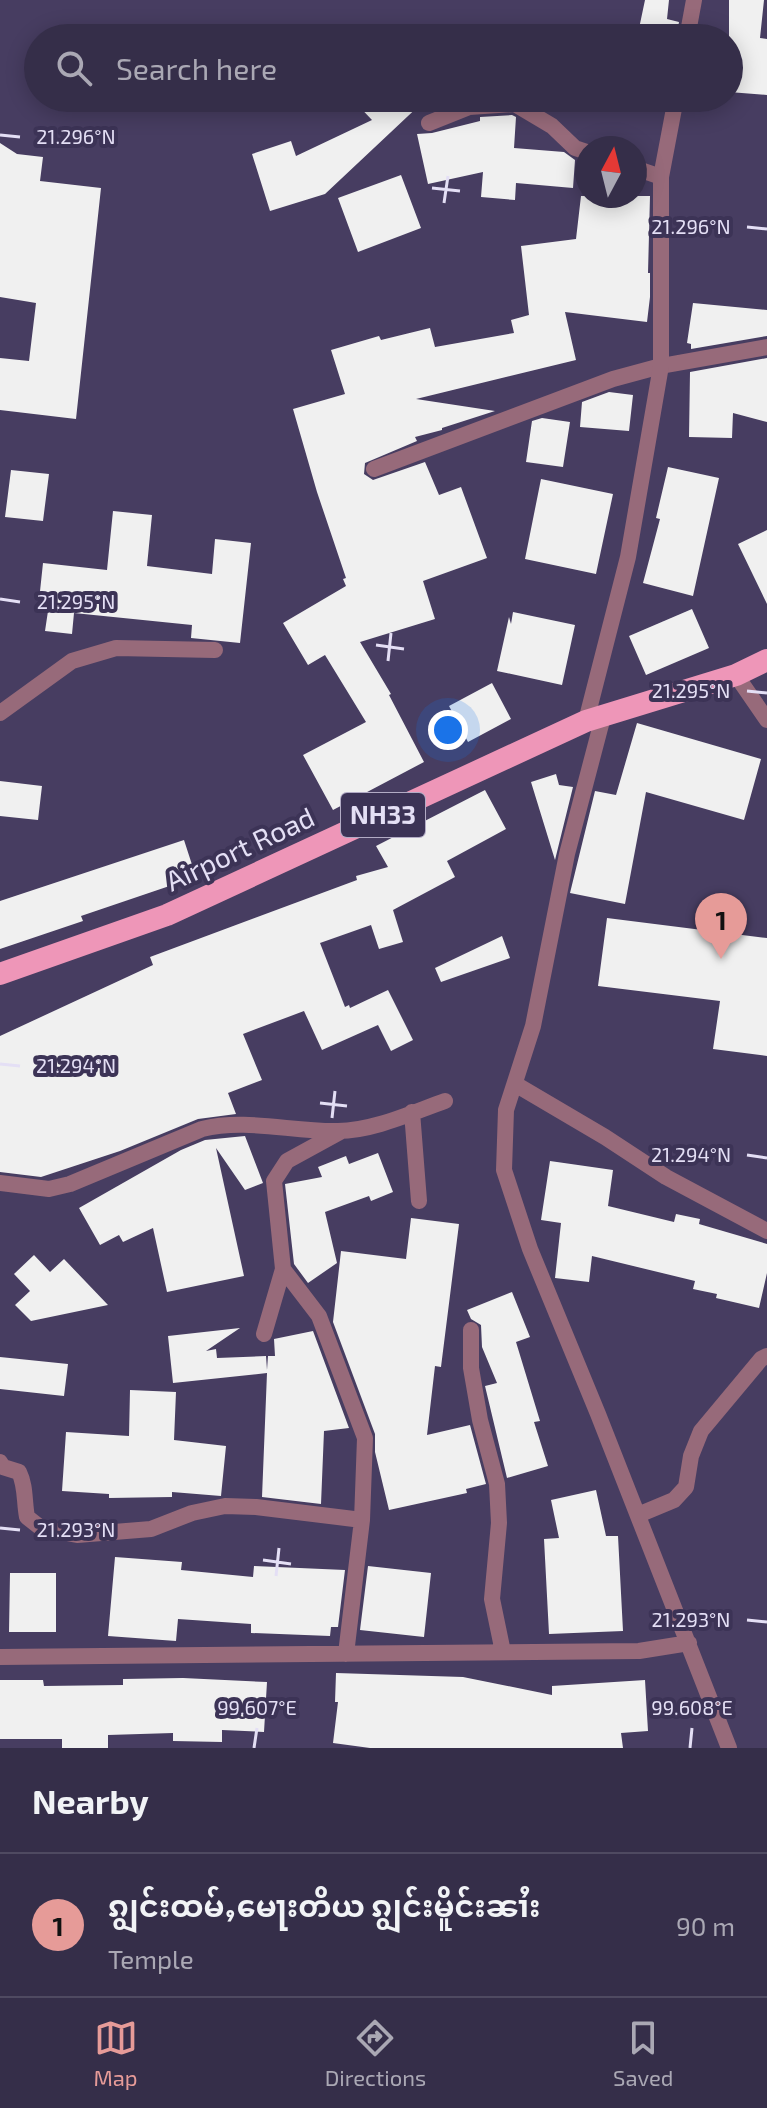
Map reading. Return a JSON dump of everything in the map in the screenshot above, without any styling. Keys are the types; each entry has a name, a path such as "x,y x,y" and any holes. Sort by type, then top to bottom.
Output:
{"highway":[{"name":"Airport Road","path":"0,974 167,915 594,719 736,675 767,660"}],"street":[{"path":"690,24 694,0"},
{"path":"429,123 456,112"},
{"path":"528,112 552,126 575,148"},
{"path":"673,112 661,177 661,366 628,557 533,1026 506,1110 504,1170 530,1249 729,1748"},
{"path":"647,172 661,177"},
{"path":"374,469 613,379 661,366 767,347"},
{"path":"0,713 72,661 116,648 215,650"},
{"path":"736,675 767,720"},
{"path":"515,1084 666,1177 767,1231"},
{"path":"0,1191 0,1183 49,1189 70,1184 223,1123 341,1131 382,1123 445,1101"},
{"path":"412,1112 419,1201"},
{"path":"264,1334 283,1269 274,1181 287,1161 341,1131"},
{"path":"283,1269 319,1316 365,1438 362,1520 346,1654"},
{"path":"471,1330 471,1368 480,1420 497,1484 499,1523 492,1599 503,1652"},
{"path":"638,1515 674,1500 686,1487 691,1456 701,1431 761,1359 767,1356"},
{"path":"0,1462 3,1467 19,1472 25,1483 23,1500 27,1517 41,1528 77,1535 151,1529 192,1513 225,1506 362,1520"},
{"path":"0,1657 639,1651 689,1643"}],"building":[{"path":"645,0 669,0 667,19 679,22 679,24 640,24"},
{"path":"729,0 764,0 760,38 767,39 767,95 743,93 743,24 729,24"},
{"path":"364,112 412,112 325,194 270,211 252,154 291,141 296,156 372,120"},
{"path":"512,115 516,117 514,148 564,152 575,160 573,188 516,183 515,200 481,197 483,172 428,184 417,134 480,121 480,117"},
{"path":"0,143 17,154 43,157 40,181 101,188 76,419 0,410 0,358 29,361 36,303 0,297"},
{"path":"401,175 421,228 358,252 338,198"},
{"path":"647,196 650,196 650,297 647,322 565,312 576,360 416,399 495,411 415,437 417,441 365,463 364,474 373,480 425,462 439,495 461,487 487,558 423,581 435,619 360,642 391,694 424,762 333,810 303,755 366,722 325,655 308,665 283,623 346,586 293,409 345,394 331,350 379,336 381,340 430,328 435,347 514,333 511,320 529,315 521,246 576,239 580,208 647,208"},
{"path":"693,303 767,310 767,336 691,349 691,344 687,343"},
{"path":"767,358 767,422 733,413 732,438 689,437 690,372"},
{"path":"609,392 633,395 629,431 580,427 582,402"},
{"path":"542,418 570,422 563,467 526,462 532,421"},
{"path":"668,467 719,478 693,596 643,583 660,519 656,518"},
{"path":"11,470 49,474 43,521 5,517"},
{"path":"541,479 613,494 596,574 525,559"},
{"path":"113,511 152,515 147,566 212,574 215,539 251,543 240,643 191,638 192,625 74,613 72,634 45,631 48,611 38,610 43,563 107,570"},
{"path":"767,530 767,604 738,544"},
{"path":"692,609 709,648 646,675 629,636"},
{"path":"513,612 575,625 562,685 497,671 509,617 511,624"},
{"path":"492,683 511,719 468,742 449,706"},
{"path":"637,723 761,759 744,820 646,792 625,904 570,893 595,791 616,795"},
{"path":"556,774 559,785 573,787 555,860 531,782"},
{"path":"0,781 42,786 38,820 0,816"},
{"path":"485,790 506,829 447,861 455,877 393,910 403,942 379,949 371,925 320,943 345,1007 349,1005 350,1008 388,990 413,1040 391,1051 378,1025 322,1050 304,1011 243,1034 262,1080 228,1093 236,1114 198,1119 120,1151 41,1177 0,1172 0,1036 153,965 150,957 357,880 356,876 388,867 376,846"},
{"path":"184,840 196,877 81,916 83,921 0,949 0,901"},
{"path":"607,918 767,938 767,1056 713,1049 720,1001 598,986"},
{"path":"502,936 510,958 441,982 435,968"},
{"path":"245,1136 263,1183 245,1190 216,1148 244,1276 167,1292 153,1228 123,1242 119,1235 100,1245 79,1208 181,1150 205,1140"},
{"path":"378,1153 393,1192 371,1201 369,1196 325,1212 337,1263 308,1283 294,1264 285,1184 322,1177 318,1167 346,1156 349,1164"},
{"path":"550,1161 613,1170 608,1206 674,1222 676,1214 700,1219 699,1224 767,1244 767,1273 759,1308 693,1289 695,1281 592,1256 589,1282 555,1278 561,1223 541,1220"},
{"path":"411,1218 459,1224 441,1367 435,1366 427,1435 470,1425 486,1484 466,1489 467,1493 389,1510 375,1452 375,1434 333,1322 341,1251 406,1259"},
{"path":"34,1255 50,1272 64,1259 108,1305 31,1321 15,1305 30,1291 14,1274"},
{"path":"512,1292 530,1337 516,1342 540,1421 534,1422 548,1466 507,1478 485,1386 497,1383 482,1347 481,1325 471,1319 467,1310"},
{"path":"240,1328 206,1351 216,1349 217,1358 266,1356 267,1370 268,1356 275,1356 274,1339 313,1331 349,1428 324,1431 321,1504 262,1497 267,1373 173,1383 168,1336"},
{"path":"0,1357 68,1364 64,1396 0,1389"},
{"path":"130,1390 176,1392 174,1440 226,1446 221,1496 172,1492 172,1497 109,1498 109,1494 62,1491 66,1432 129,1436"},
{"path":"596,1490 606,1536 618,1536 623,1631 549,1634 544,1539 559,1538 551,1500"},
{"path":"115,1557 182,1562 181,1570 253,1577 254,1566 345,1570 338,1627 331,1627 330,1636 251,1633 251,1624 178,1619 176,1641 108,1636"},
{"path":"368,1566 431,1573 424,1637 360,1630"},
{"path":"10,1573 56,1573 56,1632 9,1632"},
{"path":"336,1673 463,1677 552,1695 552,1686 645,1680 648,1731 621,1733 623,1748 370,1748 333,1743 338,1702 335,1702"},
{"path":"123,1679 267,1682 264,1732 222,1730 222,1742 173,1741 173,1733 108,1735 108,1748 62,1748 62,1739 0,1739 0,1680 43,1680 44,1686 123,1685"}],"place":[{"name":"ၵျွင်းထမ်ႇမေႃးတိယ ၵျွင်းမိူင်းၼၢႆး","path":"721,959"}]}
